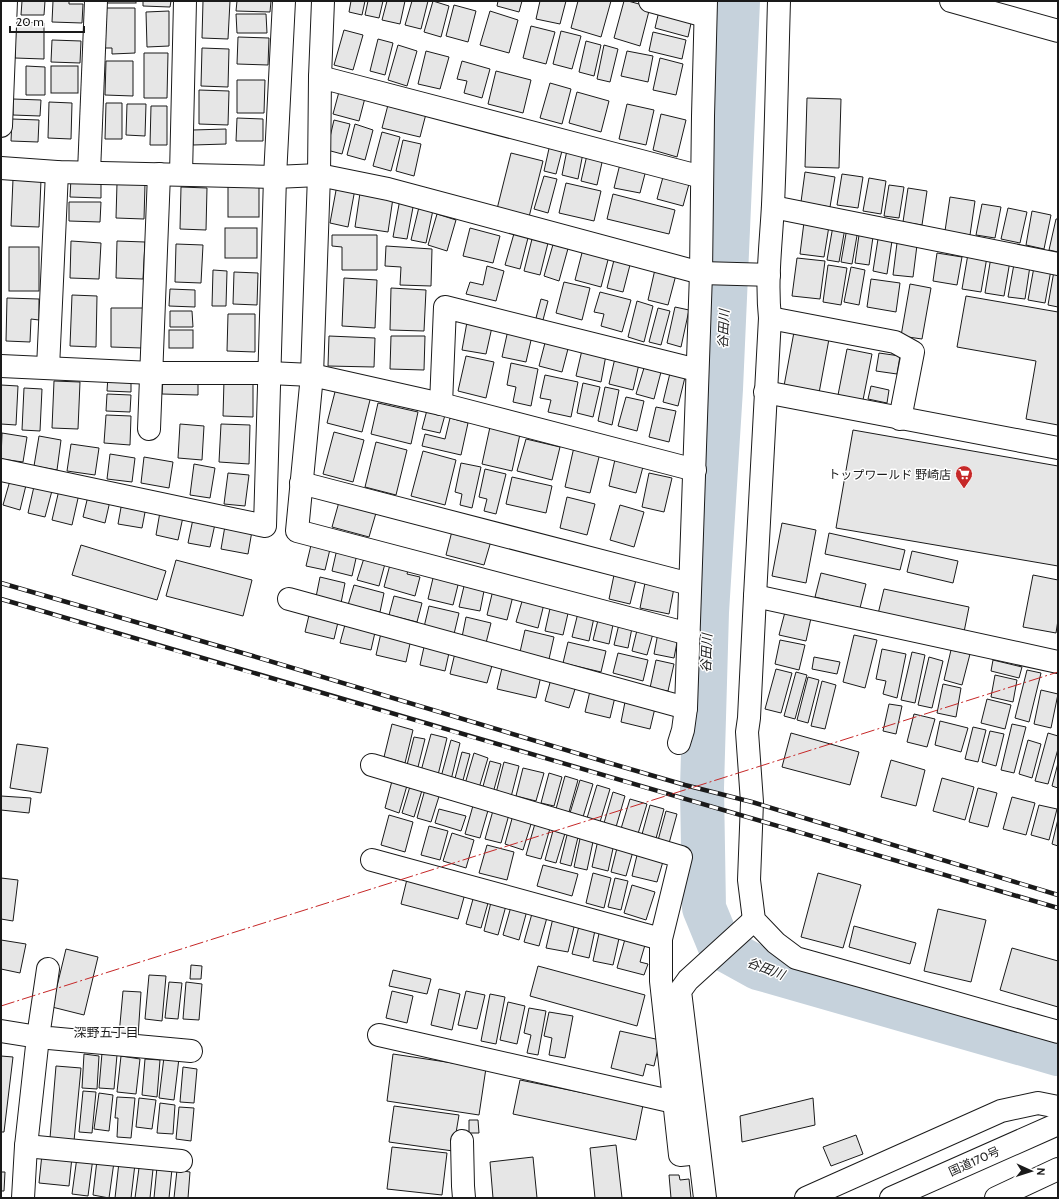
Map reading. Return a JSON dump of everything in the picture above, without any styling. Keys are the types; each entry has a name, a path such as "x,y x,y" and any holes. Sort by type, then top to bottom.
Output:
{"main road":[{"path":"1,126 6,1"},
{"path":"89,172 96,1"},
{"path":"181,174 185,1"},
{"path":"1,470 265,526 276,176 284,1"},
{"path":"323,1 312,375 297,531 689,634"},
{"path":"650,1 706,9 701,273 689,634 686,708 683,730 679,743"},
{"path":"779,1 773,207 768,304 770,318 754,596 749,718 747,732 752,802 749,880 754,920 776,943 796,958 1058,1032"},
{"path":"951,1 1058,31"},
{"path":"320,77 702,178"},
{"path":"1,168 58,172 276,176 319,175 403,193 701,273 769,275"},
{"path":"48,368 58,172"},
{"path":"149,429 159,174"},
{"path":"773,207 1058,264"},
{"path":"441,404 445,307 697,370"},
{"path":"770,318 895,342 913,352 900,419"},
{"path":"1,366 152,373 269,373 312,375 441,404 695,470"},
{"path":"765,392 1058,448"},
{"path":"301,483 690,584"},
{"path":"754,596 1058,662"},
{"path":"290,599 686,708"},
{"path":"372,765 681,857 661,939 661,981 680,1155 699,1153"},
{"path":"372,860 661,939"},
{"path":"705,1198 680,991 688,980 754,920"},
{"path":"23,1198 26,1146 38,1037 48,969"},
{"path":"1,1031 38,1037 191,1051"},
{"path":"379,1035 674,1102"},
{"path":"806,1198 1001,1111 1038,1103 1058,1107"},
{"name":"国道170号","path":"891,1198 1058,1124"},
{"path":"462,1141 464,1198"},
{"path":"26,1146 181,1161"},
{"path":"996,1198 1058,1170"}],"building":[{"path":"22,1 45,1 44,15 21,15"},
{"path":"53,1 69,1 69,4 83,4 82,23 52,22"},
{"path":"106,1 136,1 136,3 106,3"},
{"path":"143,1 171,1 170,7 143,6"},
{"path":"203,1 230,1 228,39 202,38"},
{"path":"237,1 271,1 270,12 236,11"},
{"path":"351,1 365,1 362,15 349,12"},
{"path":"368,1 383,1 379,18 365,15"},
{"path":"387,1 405,1 400,24 382,20"},
{"path":"412,1 428,1 421,29 405,25"},
{"path":"433,1 449,6 441,37 424,32"},
{"path":"498,1 522,1 519,12 497,6"},
{"path":"540,1 566,1 560,24 536,19"},
{"path":"578,1 611,1 601,37 571,28"},
{"path":"624,1 650,7 640,46 614,38"},
{"path":"454,5 476,11 468,42 446,36"},
{"path":"102,8 135,8 135,53 112,54 112,48 103,48"},
{"path":"169,11 169,46 147,47 146,12"},
{"path":"490,11 518,20 509,53 480,45"},
{"path":"659,11 692,19 688,37 655,28"},
{"path":"236,14 266,14 267,33 237,33"},
{"path":"16,22 44,23 44,59 15,58"},
{"path":"531,26 555,32 546,64 523,58"},
{"path":"344,30 363,35 353,70 334,65"},
{"path":"561,31 581,36 572,69 553,64"},
{"path":"653,32 686,40 682,59 649,51"},
{"path":"238,37 269,38 268,65 237,64"},
{"path":"378,39 393,43 385,75 370,71"},
{"path":"52,40 81,41 80,63 51,62"},
{"path":"586,41 601,45 594,76 579,72"},
{"path":"398,45 417,51 407,86 388,80"},
{"path":"604,45 618,49 610,82 597,79"},
{"path":"202,48 229,49 228,87 201,86"},
{"path":"426,51 449,57 440,89 418,84"},
{"path":"627,51 653,56 648,82 621,76"},
{"path":"144,53 168,53 167,98 144,98"},
{"path":"660,58 683,64 676,95 653,90"},
{"path":"106,61 133,61 133,96 105,95"},
{"path":"462,61 490,69 482,98 464,93 467,81 457,79"},
{"path":"26,66 45,67 45,95 26,95"},
{"path":"51,66 78,66 78,93 51,93"},
{"path":"496,71 531,80 523,113 488,104"},
{"path":"237,80 265,80 264,113 237,113"},
{"path":"550,83 571,89 562,124 540,118"},
{"path":"340,88 366,94 359,121 333,114"},
{"path":"199,90 229,91 228,125 199,124"},
{"path":"577,92 609,101 601,132 569,123"},
{"path":"807,98 841,99 839,168 805,167"},
{"path":"13,99 41,100 40,116 13,115"},
{"path":"389,101 427,110 420,137 382,128"},
{"path":"49,102 72,103 71,139 48,138"},
{"path":"106,103 122,103 122,139 105,139"},
{"path":"127,104 146,104 145,136 126,135"},
{"path":"627,104 654,110 646,145 619,139"},
{"path":"151,106 167,106 167,145 150,145"},
{"path":"661,114 686,120 677,157 653,150"},
{"path":"237,118 263,119 263,141 236,141"},
{"path":"12,119 39,120 38,142 11,141"},
{"path":"334,120 350,124 342,154 327,150"},
{"path":"355,124 373,130 365,160 347,155"},
{"path":"226,129 226,144 193,145 193,130"},
{"path":"382,132 400,137 391,171 373,166"},
{"path":"403,140 421,144 414,176 396,171"},
{"path":"550,144 563,147 556,174 544,171"},
{"path":"567,150 583,153 578,179 562,175"},
{"path":"511,153 543,161 529,217 497,209"},
{"path":"587,155 603,158 597,185 581,181"},
{"path":"620,164 646,170 640,193 614,188"},
{"path":"805,172 835,177 830,207 801,202"},
{"path":"842,174 863,177 858,208 837,205"},
{"path":"544,176 557,179 548,213 534,209"},
{"path":"663,177 689,184 683,206 657,199"},
{"path":"71,178 101,179 101,198 70,197"},
{"path":"869,178 886,181 881,214 863,211"},
{"path":"13,179 41,180 39,227 11,226"},
{"path":"117,183 145,184 144,219 116,218"},
{"path":"566,183 601,191 594,221 559,213"},
{"path":"228,184 259,184 259,217 228,217"},
{"path":"337,185 355,189 348,227 330,223"},
{"path":"889,185 904,187 899,218 884,216"},
{"path":"181,187 207,188 206,230 180,229"},
{"path":"908,188 927,191 922,225 903,222"},
{"path":"360,193 393,198 388,232 355,227"},
{"path":"613,194 675,210 669,234 607,219"},
{"path":"950,197 975,201 970,235 945,231"},
{"path":"400,199 414,202 407,239 393,237"},
{"path":"69,202 101,202 100,222 69,221"},
{"path":"982,204 1001,207 995,238 976,235"},
{"path":"419,207 433,210 426,243 411,240"},
{"path":"1008,208 1027,212 1020,243 1001,239"},
{"path":"1032,211 1051,215 1044,249 1026,245"},
{"path":"437,214 456,220 447,251 428,245"},
{"path":"1056,219 1058,219 1058,252 1049,250"},
{"path":"804,222 829,226 824,257 800,254"},
{"path":"833,226 845,228 839,262 827,260"},
{"path":"225,228 257,228 257,258 225,258"},
{"path":"470,228 500,236 493,263 463,256"},
{"path":"847,228 858,230 852,264 841,262"},
{"path":"515,230 529,234 520,269 505,265"},
{"path":"332,235 377,235 377,270 342,270 342,247 332,246"},
{"path":"533,235 549,239 540,275 524,271"},
{"path":"859,235 873,237 869,265 855,263"},
{"path":"878,239 892,241 887,274 873,271"},
{"path":"71,241 101,243 99,279 70,278"},
{"path":"117,241 145,242 143,279 116,278"},
{"path":"554,241 569,245 559,281 544,276"},
{"path":"897,243 917,245 913,277 893,275"},
{"path":"176,244 203,245 201,283 175,282"},
{"path":"386,246 432,249 431,286 400,285 401,267 385,266"},
{"path":"9,247 39,247 39,291 9,291"},
{"path":"583,249 609,256 601,287 575,280"},
{"path":"937,253 962,257 957,285 933,281"},
{"path":"968,254 987,257 981,292 962,289"},
{"path":"615,256 631,261 623,292 607,288"},
{"path":"991,257 1010,261 1004,296 985,293"},
{"path":"797,258 825,261 820,299 792,296"},
{"path":"1014,264 1030,266 1025,299 1008,297"},
{"path":"656,265 677,271 668,305 648,300"},
{"path":"828,265 847,268 841,305 823,302"},
{"path":"487,266 504,271 496,301 466,294 470,282 483,285"},
{"path":"851,267 865,270 859,305 844,302"},
{"path":"1034,267 1051,270 1045,303 1028,300"},
{"path":"213,270 227,271 226,306 212,306"},
{"path":"1054,271 1058,272 1058,307 1048,305"},
{"path":"234,272 258,273 257,305 233,304"},
{"path":"344,278 377,280 375,328 342,326"},
{"path":"871,279 900,283 896,312 867,307"},
{"path":"564,282 590,288 582,320 556,313"},
{"path":"910,284 931,288 922,339 901,336"},
{"path":"391,288 426,290 424,331 390,330"},
{"path":"170,289 195,290 195,307 169,306"},
{"path":"600,292 631,300 622,332 601,326 604,314 594,312"},
{"path":"72,295 97,296 96,347 70,346"},
{"path":"966,296 1058,312 1058,425 1026,419 1036,361 957,347"},
{"path":"7,298 39,299 39,320 31,319 30,342 6,341"},
{"path":"541,299 548,301 543,320 536,318"},
{"path":"637,301 653,306 644,342 628,337"},
{"path":"675,307 689,310 681,347 667,343"},
{"path":"111,308 143,308 142,348 111,347"},
{"path":"658,308 670,311 661,345 649,342"},
{"path":"170,311 192,311 193,327 170,327"},
{"path":"228,314 255,314 255,352 227,351"},
{"path":"467,322 492,327 486,354 462,350"},
{"path":"169,330 193,330 193,348 169,348"},
{"path":"508,330 532,336 526,362 502,357"},
{"path":"794,332 829,339 819,393 784,386"},
{"path":"329,336 375,338 374,367 328,366"},
{"path":"391,336 425,336 424,370 390,369"},
{"path":"546,339 569,345 562,372 539,366"},
{"path":"847,349 872,354 863,400 838,395"},
{"path":"582,350 606,355 601,382 576,376"},
{"path":"879,353 900,356 897,374 876,371"},
{"path":"466,356 494,362 486,398 458,391"},
{"path":"615,358 639,364 633,390 609,384"},
{"path":"511,363 538,369 531,406 513,402 516,387 507,385"},
{"path":"644,368 661,372 654,399 636,394"},
{"path":"671,369 686,373 678,406 663,402"},
{"path":"545,375 578,382 571,417 548,412 551,400 540,398"},
{"path":"108,376 131,378 131,392 107,391"},
{"path":"163,378 198,379 198,395 162,394"},
{"path":"224,380 253,380 253,417 223,416"},
{"path":"54,381 80,382 78,429 52,428"},
{"path":"583,383 600,387 593,417 577,413"},
{"path":"1,385 18,386 16,425 1,424"},
{"path":"871,386 889,390 887,403 868,399"},
{"path":"605,387 619,390 612,425 598,421"},
{"path":"24,388 42,389 40,431 22,430"},
{"path":"336,388 371,396 362,432 327,423"},
{"path":"107,394 131,395 130,412 106,411"},
{"path":"626,397 644,401 637,431 618,426"},
{"path":"378,403 418,412 411,444 371,434"},
{"path":"656,407 676,411 669,442 649,437"},
{"path":"427,410 445,415 440,433 422,429"},
{"path":"106,415 131,416 130,445 104,443"},
{"path":"450,418 468,423 461,455 422,446 425,434 445,439"},
{"path":"180,424 204,426 202,460 178,458"},
{"path":"221,424 250,425 249,464 219,462"},
{"path":"490,427 520,434 512,471 482,464"},
{"path":"853,430 1058,466 1058,566 836,528"},
{"path":"334,432 364,440 353,482 323,474"},
{"path":"2,433 27,437 23,462 1,459"},
{"path":"39,436 61,440 57,470 34,466"},
{"path":"526,439 560,447 552,480 517,471"},
{"path":"376,442 407,450 396,495 365,487"},
{"path":"71,444 99,448 95,475 67,471"},
{"path":"574,447 600,453 590,493 565,487"},
{"path":"423,451 456,460 445,505 411,496"},
{"path":"110,454 135,458 132,482 107,479"},
{"path":"616,455 644,463 636,493 609,486"},
{"path":"144,457 173,462 169,488 141,483"},
{"path":"461,463 481,467 472,508 460,505 462,494 455,492"},
{"path":"194,464 215,468 210,498 190,495"},
{"path":"485,469 506,474 496,514 484,511 487,499 479,497"},
{"path":"228,473 249,475 245,506 224,504"},
{"path":"649,473 672,478 664,512 642,507"},
{"path":"11,477 27,481 20,510 3,505"},
{"path":"512,477 552,486 546,513 506,504"},
{"path":"35,482 53,487 45,517 28,513"},
{"path":"59,490 79,494 72,525 52,520"},
{"path":"88,496 110,501 105,523 83,517"},
{"path":"567,497 595,504 587,535 560,528"},
{"path":"122,502 146,507 142,528 118,524"},
{"path":"339,502 376,513 369,537 332,527"},
{"path":"620,505 644,512 634,547 610,540"},
{"path":"160,512 183,517 178,540 156,535"},
{"path":"193,519 215,524 210,547 188,543"},
{"path":"782,523 816,530 806,583 772,576"},
{"path":"225,526 252,531 248,554 221,549"},
{"path":"452,531 491,541 484,565 446,555"},
{"path":"829,533 905,550 900,570 825,554"},
{"path":"312,541 331,545 325,570 306,566"},
{"path":"81,545 166,571 157,600 72,575"},
{"path":"337,549 357,554 352,576 332,571"},
{"path":"912,551 958,561 953,583 907,572"},
{"path":"365,555 386,560 379,586 357,580"},
{"path":"176,560 252,580 243,616 166,596"},
{"path":"391,561 409,566 407,574 420,577 415,596 384,587"},
{"path":"821,573 866,584 860,608 815,597"},
{"path":"434,574 459,581 453,605 428,599"},
{"path":"614,575 636,580 630,604 609,599"},
{"path":"1033,575 1058,580 1058,620 1056,633 1023,627"},
{"path":"320,577 345,583 341,603 316,597"},
{"path":"465,582 485,586 480,611 459,607"},
{"path":"645,583 674,588 669,614 640,608"},
{"path":"354,585 384,593 380,612 348,605"},
{"path":"884,589 969,607 964,632 878,614"},
{"path":"493,590 513,596 507,620 487,615"},
{"path":"394,596 422,603 417,622 389,615"},
{"path":"523,598 544,604 538,628 516,622"},
{"path":"551,604 569,609 563,635 545,631"},
{"path":"429,606 459,613 454,634 424,627"},
{"path":"579,609 595,613 589,641 572,637"},
{"path":"310,611 339,618 334,639 305,632"},
{"path":"785,612 811,618 806,641 779,635"},
{"path":"599,616 614,620 609,644 593,640"},
{"path":"466,617 491,623 486,643 462,637"},
{"path":"620,620 633,623 628,648 614,645"},
{"path":"346,621 376,628 371,650 340,643"},
{"path":"638,626 654,630 647,655 632,651"},
{"path":"525,630 554,637 549,659 520,652"},
{"path":"381,633 411,639 406,662 376,655"},
{"path":"658,633 678,637 674,658 654,654"},
{"path":"854,635 877,640 865,688 843,682"},
{"path":"780,640 805,645 799,670 775,664"},
{"path":"568,642 606,651 601,672 563,663"},
{"path":"424,647 449,653 445,671 420,665"},
{"path":"882,649 906,654 897,698 883,694 886,681 876,679"},
{"path":"951,650 970,654 962,685 944,680"},
{"path":"912,652 925,655 915,703 901,700"},
{"path":"455,653 493,662 487,683 450,674"},
{"path":"618,653 648,660 643,681 613,673"},
{"path":"814,657 840,662 837,674 812,669"},
{"path":"929,657 943,661 932,708 918,705"},
{"path":"656,660 674,664 668,691 650,688"},
{"path":"993,660 1022,667 1019,678 991,671"},
{"path":"502,668 541,676 536,698 497,689"},
{"path":"776,669 792,673 781,713 765,709"},
{"path":"1027,670 1041,673 1029,722 1015,718"},
{"path":"796,672 807,675 795,719 784,716"},
{"path":"995,675 1017,680 1013,702 991,697"},
{"path":"808,677 819,680 808,723 797,720"},
{"path":"551,679 576,686 569,708 545,701"},
{"path":"822,681 836,685 825,729 811,726"},
{"path":"943,684 961,688 956,717 937,713"},
{"path":"1041,690 1058,694 1051,728 1034,724"},
{"path":"590,691 615,697 610,718 585,712"},
{"path":"987,699 1011,705 1005,729 981,723"},
{"path":"625,702 655,708 650,729 621,722"},
{"path":"889,704 902,706 896,734 883,731"},
{"path":"914,714 935,719 927,747 907,742"},
{"path":"940,721 968,728 961,752 935,745"},
{"path":"392,724 413,730 405,763 384,757"},
{"path":"1012,724 1026,727 1014,773 1001,770"},
{"path":"973,727 986,730 978,762 965,759"},
{"path":"990,731 1004,734 996,766 982,762"},
{"path":"791,733 859,752 850,785 782,767"},
{"path":"1048,733 1058,736 1058,749 1048,784 1035,781"},
{"path":"431,734 447,738 438,775 421,771"},
{"path":"414,737 425,739 418,767 407,765"},
{"path":"451,740 460,743 451,780 441,777"},
{"path":"1028,740 1041,744 1032,778 1019,774"},
{"path":"17,744 48,748 41,793 10,788"},
{"path":"462,752 470,754 462,784 454,782"},
{"path":"474,753 488,758 479,788 465,784"},
{"path":"891,760 925,770 916,806 881,797"},
{"path":"490,761 501,764 493,793 482,790"},
{"path":"504,762 519,766 511,797 496,793"},
{"path":"1058,763 1058,788 1052,786"},
{"path":"523,768 544,773 536,801 516,796"},
{"path":"549,773 562,777 554,806 541,803"},
{"path":"565,776 578,780 569,812 556,809"},
{"path":"393,777 408,782 399,813 385,808"},
{"path":"942,778 974,787 965,820 933,811"},
{"path":"580,780 593,784 583,817 570,813"},
{"path":"411,783 423,787 414,817 402,813"},
{"path":"597,785 610,789 600,822 587,818"},
{"path":"426,786 441,790 431,822 417,818"},
{"path":"978,788 997,793 988,827 969,822"},
{"path":"613,792 625,796 616,827 604,823"},
{"path":"1,796 31,798 29,813 1,810"},
{"path":"1012,797 1035,803 1026,835 1003,829"},
{"path":"630,799 647,804 637,837 620,832"},
{"path":"474,802 489,807 480,838 465,834"},
{"path":"650,805 664,809 655,842 641,838"},
{"path":"1039,805 1057,809 1049,840 1031,835"},
{"path":"494,807 510,811 501,843 485,839"},
{"path":"439,809 466,816 461,831 435,823"},
{"path":"666,811 677,814 668,847 657,844"},
{"path":"389,815 413,822 405,852 381,845"},
{"path":"513,815 532,821 523,850 505,844"},
{"path":"1058,819 1058,846 1052,844"},
{"path":"536,820 551,825 541,859 526,855"},
{"path":"429,826 448,831 440,860 421,855"},
{"path":"554,827 566,830 556,863 545,860"},
{"path":"568,831 579,833 571,866 560,863"},
{"path":"452,833 474,840 466,868 443,861"},
{"path":"581,834 594,837 587,870 574,867"},
{"path":"598,840 614,844 608,871 592,867"},
{"path":"618,844 634,848 626,876 611,872"},
{"path":"487,845 514,852 507,880 479,873"},
{"path":"638,851 664,858 657,882 632,876"},
{"path":"543,865 578,874 572,896 537,886"},
{"path":"593,873 611,878 604,908 586,903"},
{"path":"818,873 861,885 843,948 801,937"},
{"path":"408,875 466,890 458,919 401,904"},
{"path":"1,878 18,880 13,921 1,919"},
{"path":"615,878 628,881 621,910 608,907"},
{"path":"632,885 655,892 646,920 624,913"},
{"path":"475,892 490,896 481,928 466,924"},
{"path":"492,898 507,902 498,935 484,931"},
{"path":"512,903 528,907 519,940 503,935"},
{"path":"938,909 986,920 971,982 924,971"},
{"path":"533,910 548,914 539,946 524,942"},
{"path":"553,918 575,923 568,952 546,948"},
{"path":"580,922 596,926 589,958 572,954"},
{"path":"854,926 916,943 910,964 849,947"},
{"path":"600,929 620,934 613,965 593,961"},
{"path":"625,939 645,945 640,962 648,964 644,975 617,968"},
{"path":"1,940 26,944 20,973 1,969"},
{"path":"1012,948 1058,961 1058,1007 1000,990"},
{"path":"66,949 98,957 84,1015 52,1007"},
{"path":"191,965 202,966 201,979 190,979"},
{"path":"538,966 645,995 637,1026 530,996"},
{"path":"393,970 431,979 427,994 389,986"},
{"path":"149,975 166,976 162,1021 145,1019"},
{"path":"169,982 182,983 178,1019 165,1018"},
{"path":"186,982 202,984 199,1020 183,1019"},
{"path":"439,989 460,994 452,1030 431,1025"},
{"path":"123,991 141,992 138,1037 119,1035"},
{"path":"392,991 413,996 407,1023 386,1018"},
{"path":"466,991 485,995 477,1029 458,1025"},
{"path":"490,994 505,997 496,1044 481,1041"},
{"path":"508,1002 525,1006 517,1044 500,1040"},
{"path":"529,1008 546,1011 538,1055 527,1053 531,1035 524,1033"},
{"path":"549,1012 573,1016 565,1058 549,1055 552,1038 544,1036"},
{"path":"620,1031 660,1040 654,1066 646,1064 643,1076 611,1068"},
{"path":"102,1053 117,1055 114,1089 99,1088"},
{"path":"84,1054 99,1056 97,1089 82,1088"},
{"path":"393,1054 486,1068 479,1115 387,1101"},
{"path":"1,1056 13,1057 4,1132 1,1132"},
{"path":"121,1056 140,1059 136,1094 117,1092"},
{"path":"164,1057 179,1058 174,1100 159,1098"},
{"path":"145,1059 160,1060 157,1097 142,1095"},
{"path":"56,1066 81,1068 74,1141 50,1138"},
{"path":"183,1067 197,1069 194,1103 180,1102"},
{"path":"520,1080 643,1105 636,1140 513,1114"},
{"path":"83,1091 96,1092 92,1133 79,1132"},
{"path":"99,1093 113,1095 109,1131 94,1129"},
{"path":"117,1097 135,1098 131,1138 117,1137 118,1118 115,1118"},
{"path":"139,1098 156,1100 152,1129 136,1127"},
{"path":"813,1098 815,1125 742,1142 740,1116"},
{"path":"160,1103 175,1105 173,1134 157,1133"},
{"path":"394,1106 459,1115 453,1151 389,1142"},
{"path":"179,1107 194,1108 191,1141 176,1139"},
{"path":"469,1120 478,1120 479,1133 469,1133"},
{"path":"856,1135 863,1154 831,1166 823,1147"},
{"path":"616,1145 622,1198 595,1198 590,1148"},
{"path":"392,1147 447,1153 442,1195 387,1189"},
{"path":"42,1154 72,1157 69,1186 39,1183"},
{"path":"77,1157 93,1158 88,1196 72,1194"},
{"path":"533,1157 537,1198 493,1198 490,1162"},
{"path":"97,1160 114,1162 109,1198 93,1195"},
{"path":"119,1162 135,1164 131,1198 115,1198"},
{"path":"157,1167 172,1169 169,1198 154,1198"},
{"path":"139,1168 153,1169 150,1198 135,1198"},
{"path":"177,1170 190,1172 188,1198 174,1198"},
{"path":"1,1172 5,1172 4,1191 1,1191"},
{"path":"669,1175 679,1175 680,1180 689,1179 691,1198 671,1198"}],"waterway":[{"name":"谷田川","path":"738,1 721,389 707,612 702,788 704,908 720,947 758,968 1058,1054"}],"railway":[{"path":"1,583 253,656 606,762 685,785 752,802 1058,895"},
{"path":"1,599 1058,908"}],"power":[{"path":"1,1006 1058,672"}],"place":[{"name":"トップワールド 野崎店","path":"964,489"}],"district":[{"name":"深野五丁目","path":"106,1032"}]}
